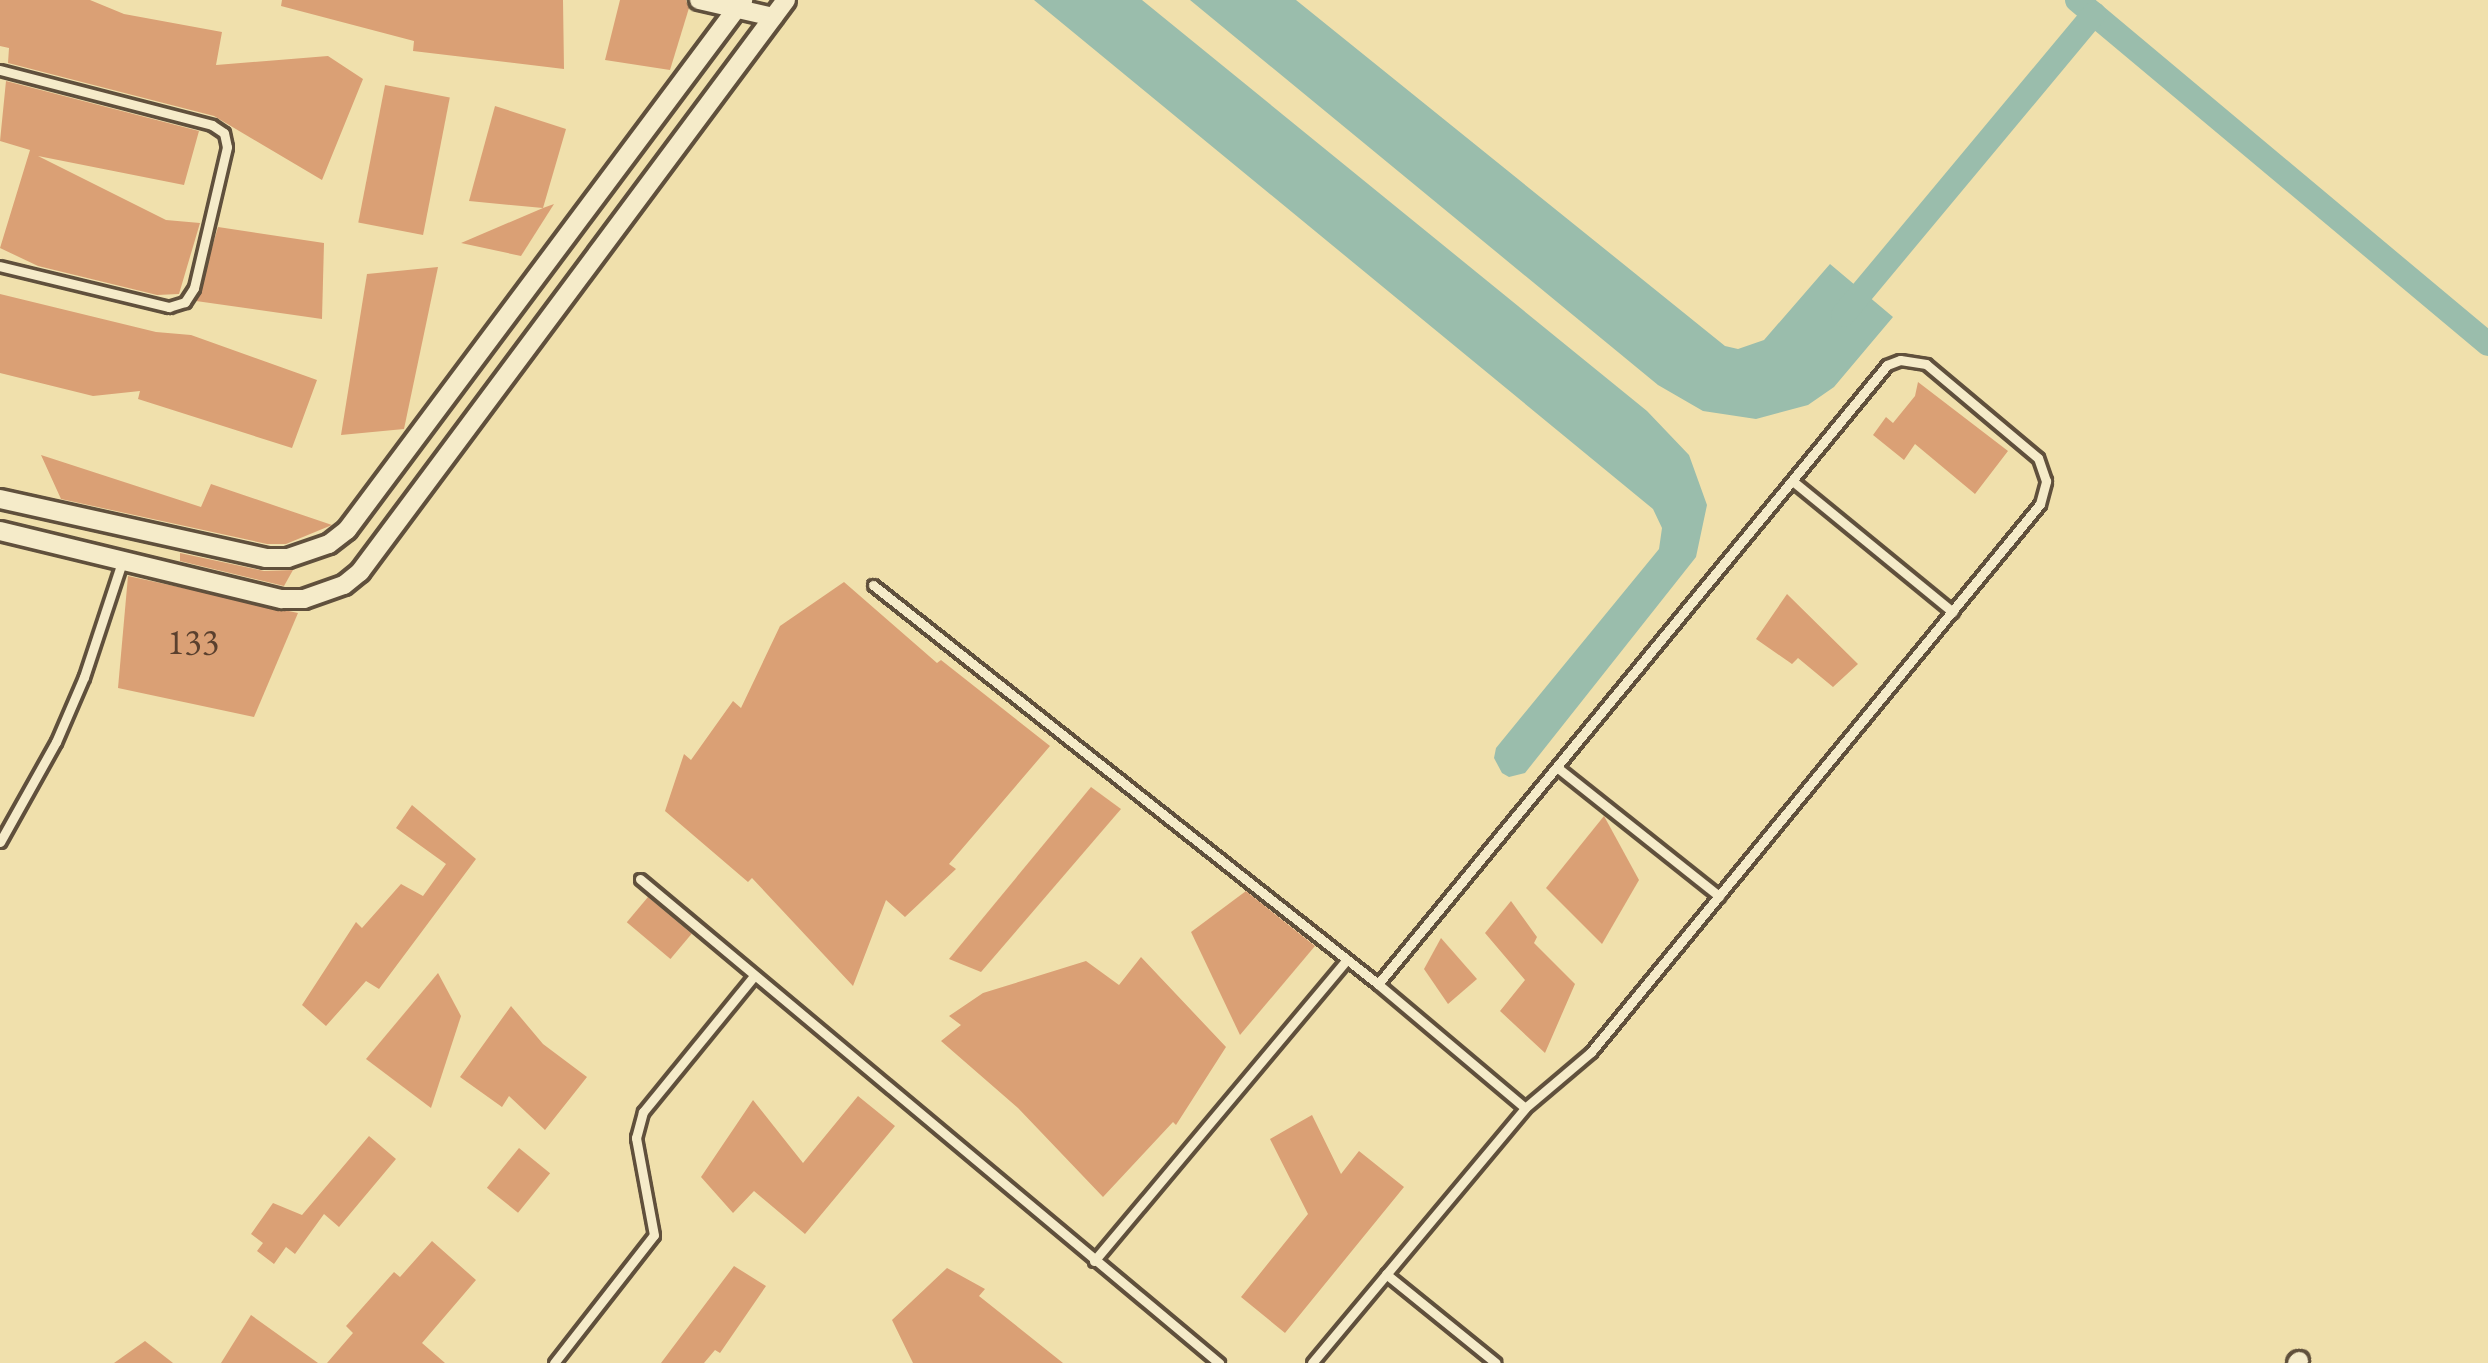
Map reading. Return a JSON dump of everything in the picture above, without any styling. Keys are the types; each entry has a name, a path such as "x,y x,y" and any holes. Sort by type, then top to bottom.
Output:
{"street":[{"path":"699,0 740,4 773,17"},
{"path":"0,531 282,599 325,594 360,572 786,0"},
{"path":"0,499 266,558 300,556 329,544 346,530 740,4"}],"lane":[{"path":"0,70 212,125 224,133 226,147 194,288 185,302 170,307 0,266"},
{"path":"1312,1363 1525,1108 1591,1052 2040,504 2046,481 2038,458 1935,370 1913,360 1887,365 1378,985"},
{"path":"1794,482 1953,612"},
{"path":"0,842 85,677 123,560"},
{"path":"873,585 1347,960 1525,1108"},
{"path":"1558,768 1719,896"},
{"path":"640,879 1219,1363"},
{"path":"1094,1261 1347,960"},
{"path":"554,1363 654,1235 636,1138 643,1112 754,976"},
{"path":"1386,1274 1496,1363"}],"shaded area":[{"path":"1034,0 1142,0 1647,411 1689,455 1707,505 1696,557 1525,773 1509,777 1502,773 1494,758 1496,748 1659,549 1662,528 1653,509"},
{"path":"1190,0 1296,0 1725,346 1738,349 1764,340 1830,264 1893,317 1834,387 1808,405 1756,419 1703,411 1658,385"}],"building":[{"path":"0,0 90,0 124,14 222,32 216,65 328,56 363,79 322,180 214,116 8,63 9,48 0,46"},
{"path":"282,0 563,0 564,69 413,51 414,41 281,6"},
{"path":"620,0 686,0 689,8 670,70 605,60"},
{"path":"6,81 199,131 184,185 38,156 166,220 200,223 179,294 157,295 38,266 0,248 30,150 0,141"},
{"path":"385,85 450,98 423,235 358,222"},
{"path":"495,106 566,129 543,208 469,201"},
{"path":"554,204 521,256 461,243 543,208"},
{"path":"218,227 324,243 322,319 196,301"},
{"path":"438,267 404,429 341,435 367,274"},
{"path":"0,294 156,332 191,335 317,380 292,448 138,399 140,391 93,396 0,373"},
{"path":"1918,382 2008,451 1975,494 1915,444 1904,460 1873,435 1886,417 1893,423 1915,396"},
{"path":"41,455 201,507 211,484 332,525 286,544 267,544 61,499"},
{"path":"180,553 264,571 293,570 284,586 180,561"},
{"path":"128,576 298,613 254,717 118,688"},
{"path":"844,582 937,663 941,660 1050,746 949,864 956,869 905,917 886,900 853,986 752,878 748,882 665,811 684,754 691,760 733,701 741,708 780,626"},
{"path":"1787,594 1858,664 1833,687 1798,658 1792,664 1756,639"},
{"path":"1091,787 1121,809 981,972 949,959"},
{"path":"412,805 476,859 379,989 366,981 326,1026 302,1005 356,922 362,928 401,884 423,896 446,864 396,828"},
{"path":"1604,816 1639,880 1602,944 1546,888"},
{"path":"1246,891 1315,946 1240,1035 1191,932"},
{"path":"648,897 692,934 670,959 627,922"},
{"path":"1511,901 1537,937 1534,943 1575,984 1545,1053 1500,1011 1525,980 1485,933"},
{"path":"1441,938 1477,979 1448,1004 1424,969"},
{"path":"1141,957 1226,1047 1176,1125 1173,1122 1103,1197 1018,1108 941,1041 961,1025 949,1016 983,993 1086,961 1119,985"},
{"path":"438,973 461,1016 431,1108 366,1059"},
{"path":"511,1006 543,1044 587,1077 545,1130 509,1096 502,1107 460,1077"},
{"path":"858,1096 895,1126 805,1234 754,1191 733,1213 701,1177 753,1100 803,1163"},
{"path":"1312,1115 1341,1174 1359,1151 1404,1187 1285,1333 1241,1297 1308,1214 1270,1139"},
{"path":"369,1136 396,1159 339,1227 324,1214 295,1254 286,1247 274,1264 257,1251 263,1243 251,1234 273,1203 302,1215"},
{"path":"519,1148 550,1173 518,1213 487,1188"},
{"path":"432,1241 476,1280 422,1343 445,1363 327,1363 353,1333 346,1326 394,1272 400,1277"},
{"path":"734,1266 766,1286 720,1353 715,1350 704,1363 661,1363"},
{"path":"947,1268 985,1289 979,1296 1063,1363 913,1363 892,1320"},
{"path":"251,1315 318,1363 221,1363"},
{"path":"145,1341 173,1363 114,1363"}],"waterway":[{"path":"2077,0 2488,344"},
{"path":"1843,315 2094,14"}]}
